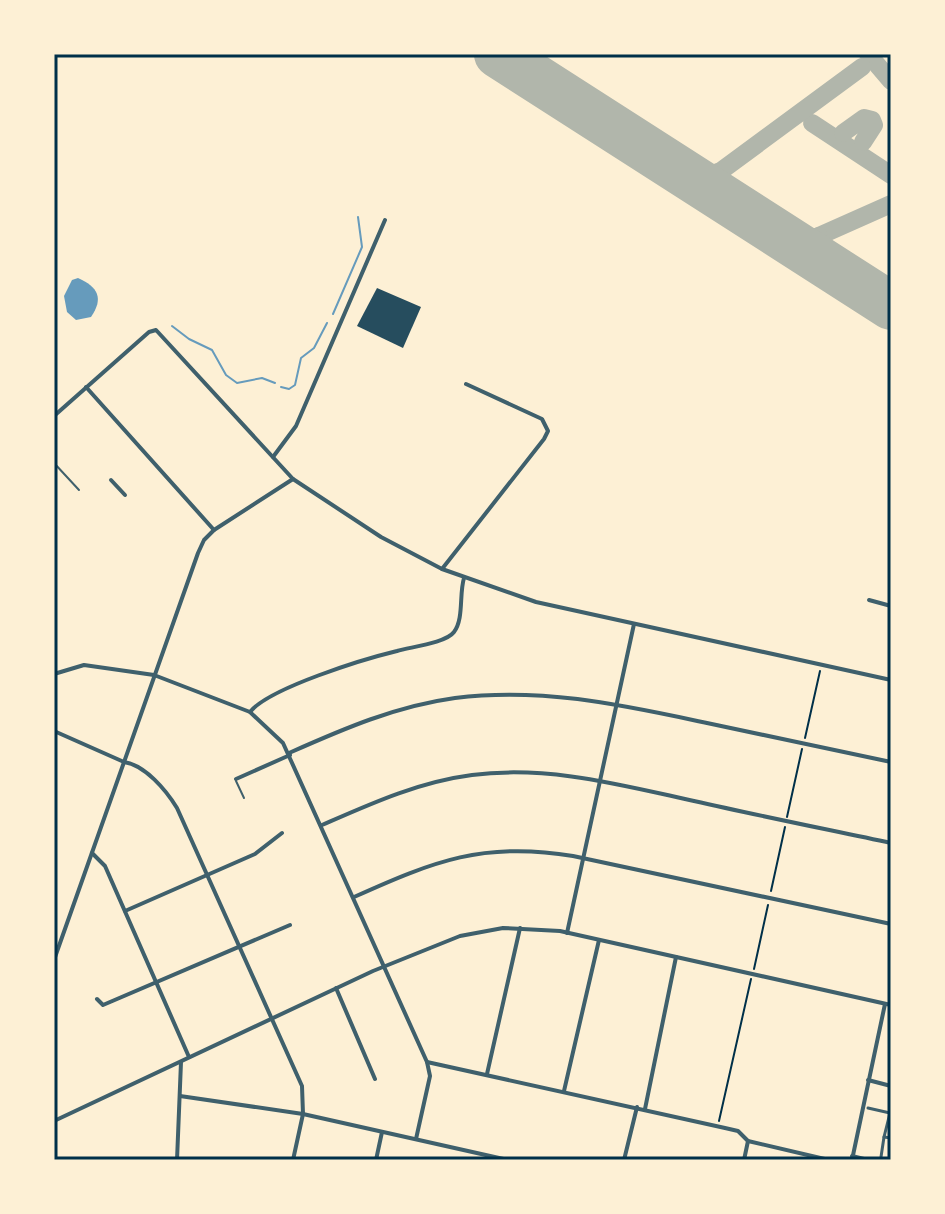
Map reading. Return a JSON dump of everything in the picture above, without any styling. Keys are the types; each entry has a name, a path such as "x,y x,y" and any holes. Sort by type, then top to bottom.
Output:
{"street":[{"path":"273,457 296,426 385,220"},
{"path":"54,416 149,332 156,330 293,479 359,524 442,569 536,602 891,680"},
{"path":"442,569 548,431 546,422 539,416 466,384"},
{"path":"86,387 214,530"},
{"path":"54,960 192,564 204,540 214,530 293,479"},
{"path":"111,480 125,495"},
{"path":"250,712 265,699 313,679 451,636 457,627 464,578"},
{"path":"869,600 891,606"},
{"path":"567,933 634,624"},
{"path":"54,674 84,665 154,675 250,712 271,729 289,754 427,1062 430,1076 416,1139"},
{"path":"236,779 380,715 453,698 489,694 539,694 616,704 891,762"},
{"path":"54,731 124,762 133,763 169,795 302,1086 303,1114 293,1160"},
{"path":"322,825 397,793 457,777 523,772 599,781 891,843"},
{"path":"125,911 255,854 282,833"},
{"path":"354,897 434,863 476,853 535,850 891,924"},
{"path":"92,853 105,866 189,1057"},
{"path":"97,999 103,1005 290,925"},
{"path":"487,1074 520,928"},
{"path":"54,1121 384,966 460,936 488,929 520,928 567,933 888,1005 852,1158 868,1160"},
{"path":"564,1091 599,940"},
{"path":"645,1109 676,957"},
{"path":"336,988 375,1079"},
{"path":"177,1160 181,1061"},
{"path":"427,1062 718,1126 738,1131 748,1141 829,1160"},
{"path":"868,1080 891,1086"},
{"path":"180,1096 303,1114 508,1160"},
{"path":"624,1160 637,1107"},
{"path":"868,1108 890,1113 881,1157"},
{"path":"376,1160 382,1132"},
{"path":"884,1137 891,1138"},
{"path":"744,1160 748,1141"}],"lane":[{"path":"54,463 79,490"},
{"path":"236,779 244,798"}],"path":[{"path":"718,1126 821,664"}],"water":[{"path":"78,278 94,289 98,299 91,317 76,320 67,312 64,296 72,280"}],"building":[{"path":"377,288 421,307 403,348 357,326"}],"waterway":[{"path":"333,314 362,247 358,217"},
{"path":"281,387 289,389 295,385 301,358 314,348 327,323"},
{"path":"172,326 189,339 212,350 226,375 237,383 262,378 275,383"}],"taxiway":[{"path":"868,54 891,81"},
{"path":"689,176 710,179 862,67"},
{"path":"843,133 864,118 872,120 874,125 863,142"},
{"path":"812,123 891,175"},
{"path":"718,172 715,187 724,199"},
{"path":"819,236 891,204"},
{"path":"784,238 797,243 819,236 812,244 813,252 820,261"}],"runway":[{"path":"498,54 891,306"}]}
